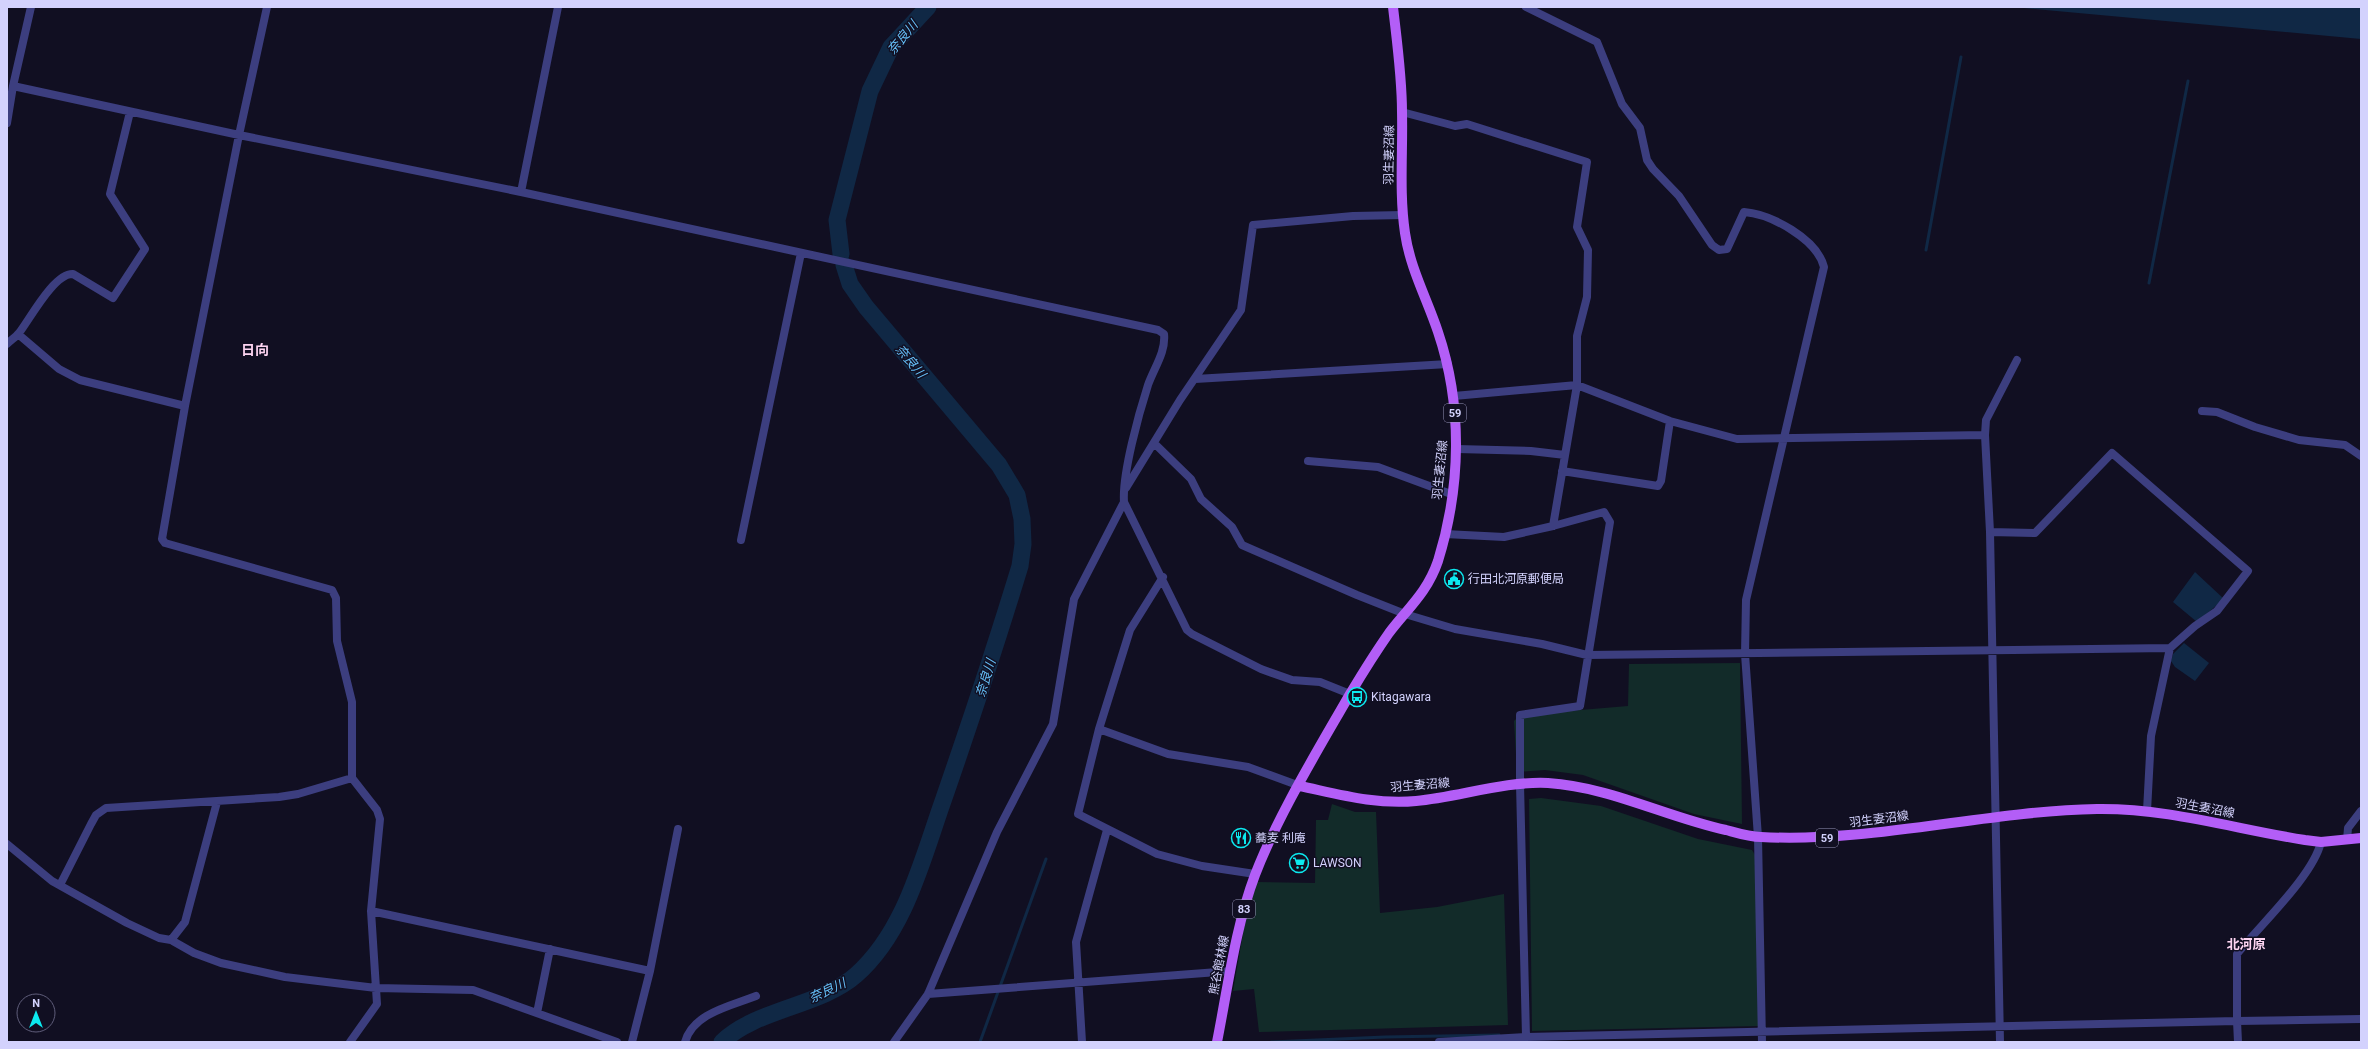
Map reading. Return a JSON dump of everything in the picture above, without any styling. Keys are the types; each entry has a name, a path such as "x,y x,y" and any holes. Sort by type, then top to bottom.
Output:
{"main road":[{"name":"羽生妻沼線","path":"1393,7 1402,112 1403,215 1410,257 1437,329 1448,364 1454,396 1457,449 1444,534 1431,578 1425,590 1381,645 1350,694 1300,786 1363,800 1396,802 1438,798 1520,784 1544,783 1589,789 1699,824 1758,837 1830,838 1995,818 2082,810 2147,811 2321,842 2361,838"},
{"name":"熊谷館林線","path":"1217,1042 1240,926 1255,874 1274,832 1300,786"}],"street":[{"path":"7,123 12,86 31,7"},
{"path":"267,7 239,135 185,406 162,539 165,543 332,590 336,598 337,641 352,702 352,778 377,810 380,819 371,911 377,1004 350,1042"},
{"path":"521,192 558,7"},
{"path":"1526,7 1597,42 1622,104 1640,128 1647,160 1653,169 1679,196 1712,245 1719,250 1727,249 1744,212 1758,213 1796,232 1810,244 1822,261 1824,267 1746,600 1745,654 1758,837 1762,1042"},
{"path":"12,86 239,135 521,192 801,254 823,256 1158,330 1164,334 1166,344 1148,385 1123,492 1124,502 1163,577 1187,630 1192,634 1261,669 1292,680 1320,682 1350,694"},
{"path":"7,343 18,334 33,310 63,276 73,274 113,298 145,249 110,194 130,112"},
{"path":"1402,112 1455,126 1467,124 1587,162 1577,227 1588,250 1587,297 1576,336 1576,385 1553,526"},
{"path":"1123,492 1194,379 1241,310 1253,225 1353,216 1403,215"},
{"path":"741,540 801,254"},
{"path":"18,334 59,369 80,380 185,406"},
{"path":"2000,1042 1990,532 1985,435 1986,420 2018,360"},
{"path":"1194,379 1448,364"},
{"path":"1454,396 1576,385 1670,421 1737,439 1783,440 1985,435"},
{"path":"2202,411 2216,412 2255,427 2299,440 2345,445 2361,456"},
{"path":"1562,471 1658,486 1661,481 1670,421"},
{"path":"1154,443 1191,479 1202,499 1232,527 1242,545 1357,595 1405,614 1455,629 1542,644 1587,655 2170,648"},
{"path":"1457,449 1531,451 1565,454"},
{"path":"1990,532 2035,532 2112,453 2248,571 2217,612 2195,626 2170,648 2151,736 2147,811"},
{"path":"1308,461 1378,467 1451,494"},
{"path":"894,1042 928,994 997,832 1053,724 1074,599 1124,502"},
{"path":"1444,534 1504,537 1553,526 1604,512 1610,522 1587,655 1580,706 1520,715 1520,784 1526,1037"},
{"path":"1163,577 1130,630 1099,729 1078,814 1157,854 1202,866 1255,874"},
{"path":"1099,729 1168,754 1248,767 1300,786"},
{"path":"60,885 91,824 101,810 113,807 217,802 298,794 352,778"},
{"path":"171,940 185,922 217,802"},
{"path":"2347,840 2348,828 2361,811"},
{"path":"632,1042 650,971 678,829"},
{"path":"1082,1042 1076,942 1107,830"},
{"path":"2238,1042 2237,954 2275,910 2310,865 2318,853 2321,842"},
{"path":"7,844 60,885 127,923 159,938 171,940 194,953 221,963 285,977 376,988 473,990 617,1042"},
{"path":"371,911 650,971"},
{"path":"537,1013 550,949"},
{"path":"928,994 1078,984 1231,971"},
{"path":"684,1042 688,1032 698,1020 756,996"},
{"path":"1439,1042 1526,1037 2000,1028 2361,1019"}],"green space":[{"path":"1740,663 1742,824 1694,814 1583,775 1545,770 1517,772 1514,721 1520,715 1628,706 1629,664"},
{"path":"1541,798 1601,806 1698,839 1752,850 1755,855 1759,1026 1532,1031 1529,799"},
{"path":"1332,804 1355,812 1376,812 1380,913 1437,907 1504,894 1508,1025 1259,1032 1254,989 1233,991 1244,928 1257,882 1315,883 1316,820 1328,820"}],"water":[{"path":"2018,7 2361,7 2361,39 2024,8"},
{"path":"2195,572 2224,599 2197,622 2173,602"},
{"path":"2184,643 2209,663 2195,681 2175,667 2171,661 2173,654"}],"waterway":[{"name":"奈良川","path":"841,254 837,220 870,91 891,47 928,7"},
{"path":"1926,250 1961,57"},
{"path":"2149,283 2188,81"},
{"name":"奈良川","path":"722,1042 736,1031 752,1022 825,994 842,985 856,975 873,958 887,938 900,917 919,871 983,684 1020,566 1023,544 1022,519 1017,495 999,465 866,307 850,284 844,265"},
{"path":"980,1042 1046,859"},
{"path":"1271,1042 1385,1037 1499,1035"}],"place":[{"name":"行田北河原郵便局","path":"1454,579"},
{"name":"Kitagawara","path":"1357,697"},
{"name":"蕎麦 利庵","path":"1241,838"},
{"name":"LAWSON","path":"1299,863"}],"district":[{"name":"日向","path":"255,350"},
{"name":"北河原","path":"2246,944"}]}
